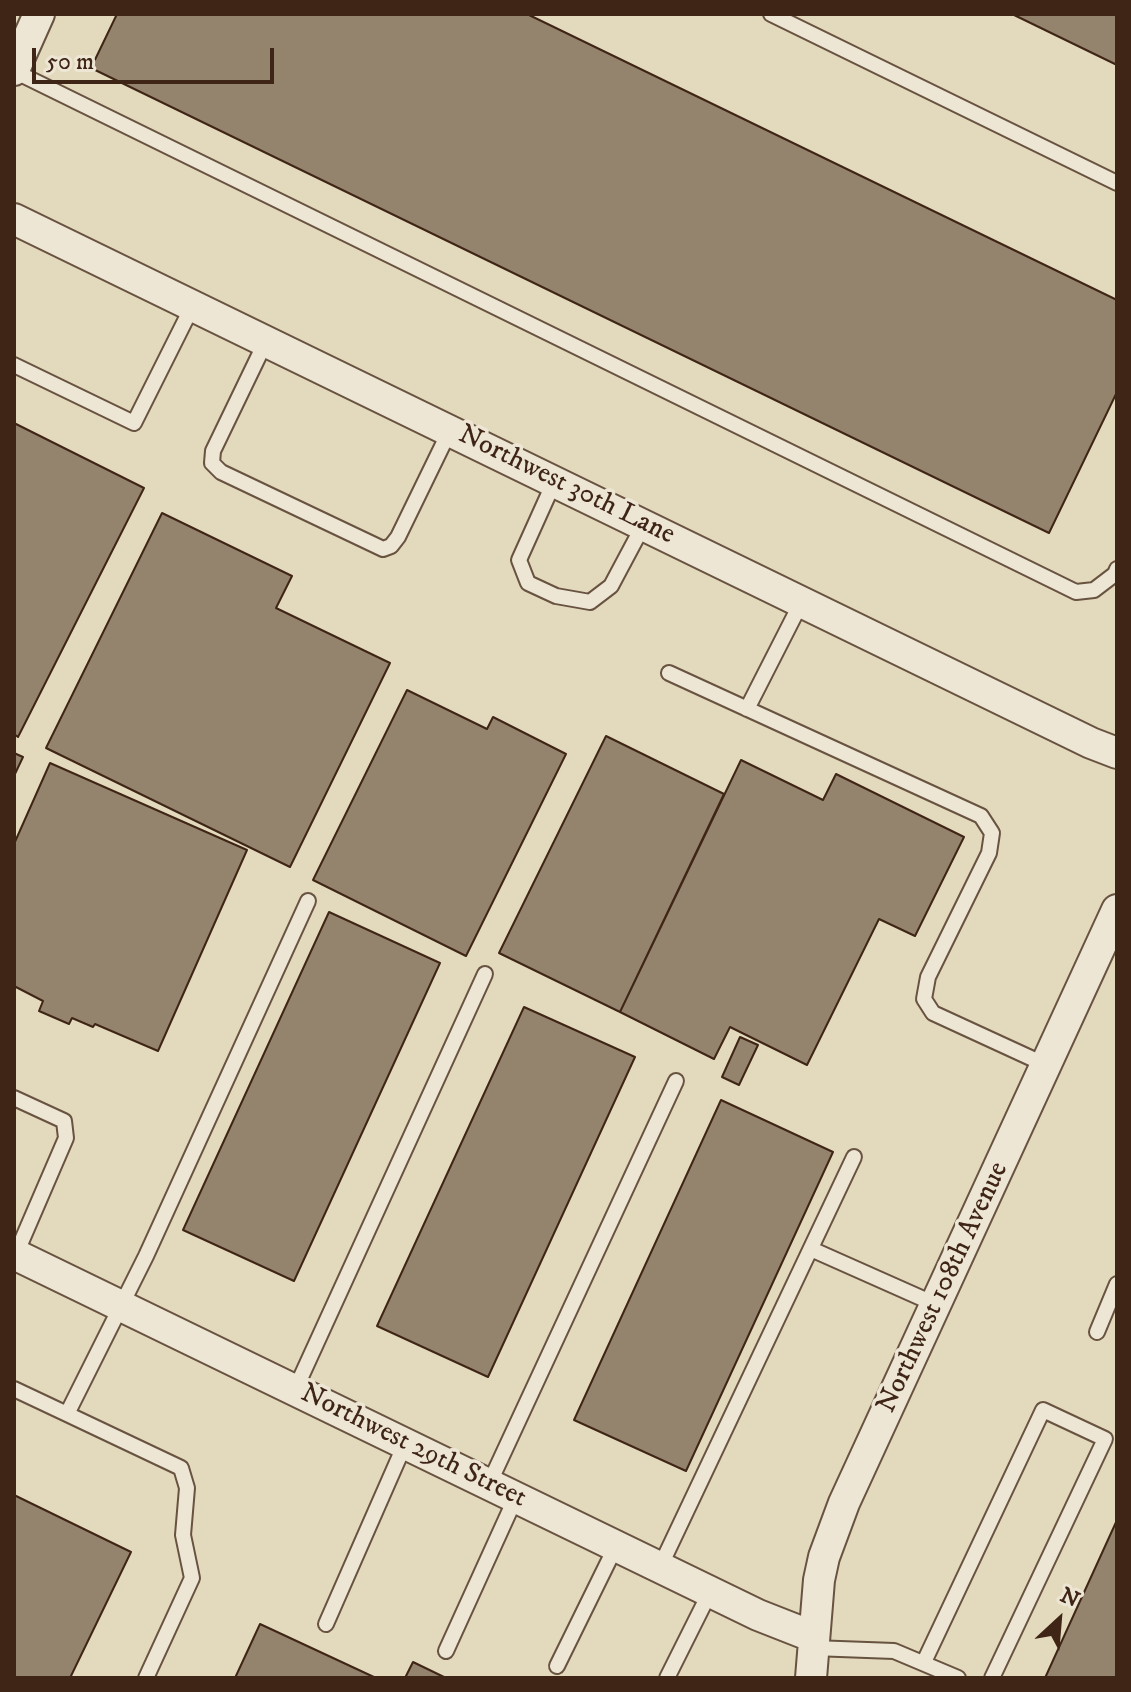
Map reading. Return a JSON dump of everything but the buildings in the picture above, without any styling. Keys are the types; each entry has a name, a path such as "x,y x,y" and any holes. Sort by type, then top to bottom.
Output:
{"street":[{"path":"14,70 39,14"},
{"name":"Northwest 30th Lane","path":"14,219 1117,753"},
{"name":"Northwest 108th Avenue","path":"811,1678 819,1580 833,1530 1117,910"},
{"name":"Northwest 29th Street","path":"15,1254 814,1642"}],"lane":[{"path":"771,14 1117,183"},
{"path":"14,70 1076,592 1094,590 1117,569"},
{"path":"14,365 134,423 193,305"},
{"path":"266,341 213,451 212,463 221,472 383,549 391,546 398,537 450,430"},
{"path":"555,480 519,560 528,583 542,590 556,596 590,602 611,586 644,524"},
{"path":"747,709 802,601"},
{"path":"669,673 981,816 992,833 989,853 928,977 924,999 933,1013 1046,1065"},
{"path":"67,1414 146,1256 308,901"},
{"path":"295,1390 485,974"},
{"path":"489,1484 676,1081"},
{"path":"14,1098 64,1121 66,1138 15,1254"},
{"path":"660,1567 854,1157"},
{"path":"811,1249 937,1305"},
{"path":"1097,1332 1117,1284"},
{"path":"14,1389 181,1468 187,1488 183,1535 192,1578 146,1678"},
{"path":"924,1662 1043,1410 1105,1439 992,1678"},
{"path":"326,1624 405,1444"},
{"path":"446,1651 516,1497"},
{"path":"557,1666 616,1546"},
{"path":"667,1678 710,1592"},
{"path":"814,1642 894,1651 958,1678"}]}
